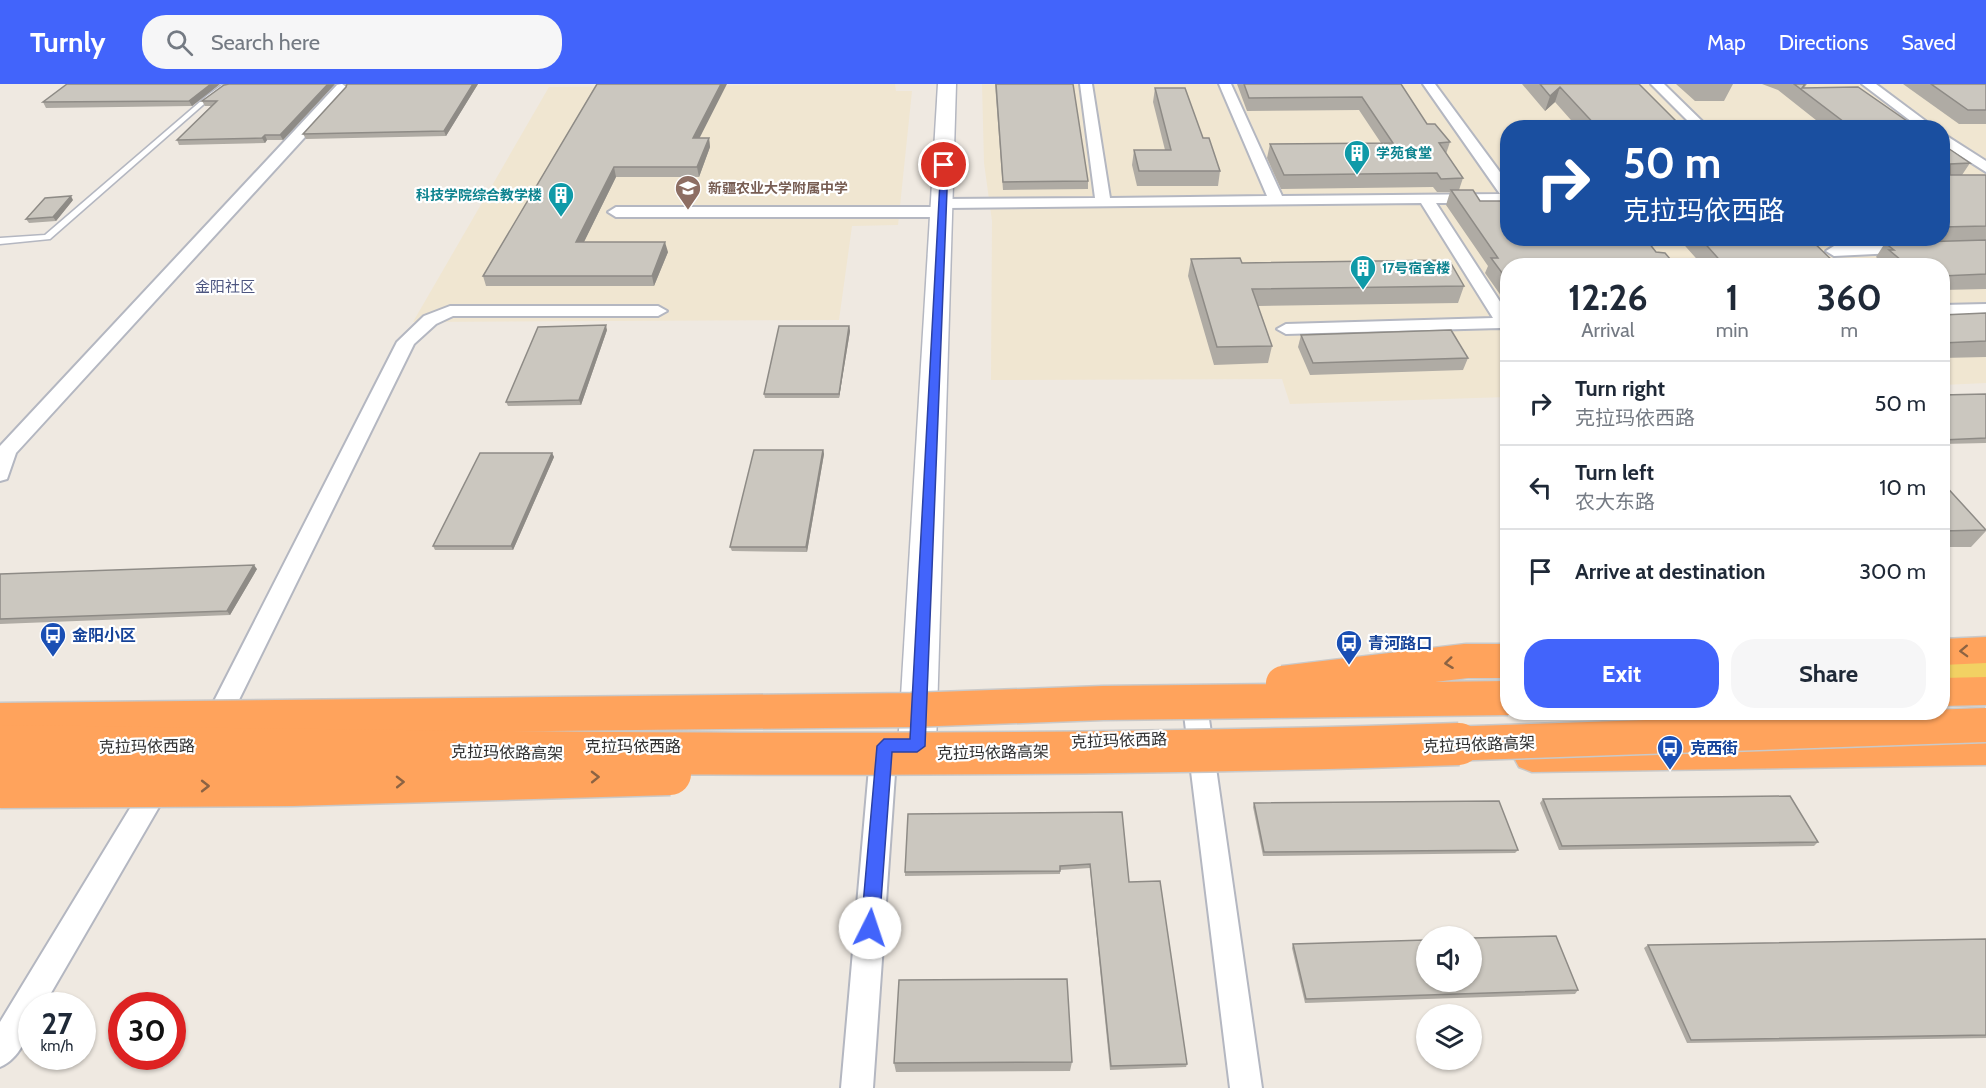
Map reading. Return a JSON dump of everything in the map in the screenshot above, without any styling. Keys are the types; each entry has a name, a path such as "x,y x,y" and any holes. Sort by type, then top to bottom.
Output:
{"highway":[{"path":"1950,652 1986,650"},
{"path":"1103,703 1466,661 1500,661"},
{"path":"1950,692 1986,691"},
{"path":"0,720 911,710 1103,703 1500,698"},
{"name":"克拉玛依路高架","path":"0,747 801,756 1263,751 1986,727"},
{"path":"0,787 292,785 1562,756 1986,749"},
{"path":"1263,751 1562,756"},
{"path":"660,776 801,756"}],"main road":[{"path":"901,746 918,702 943,208 947,84"},
{"path":"1950,676 1986,675"},
{"path":"0,712 223,707 1194,698 1500,689"},
{"name":"克拉玛依西路","path":"0,747 901,746 1487,729 1986,727"}],"street":[{"path":"1086,84 1104,203"},
{"path":"1225,84 1277,201"},
{"path":"1429,84 1500,185"},
{"path":"1657,84 1695,120"},
{"path":"1868,84 1918,120"},
{"path":"0,474 7,451 343,86"},
{"path":"1950,143 1986,168"},
{"path":"616,212 1427,200 1500,196"},
{"path":"1427,200 1461,258 1500,316"},
{"path":"1829,246 1841,258"},
{"path":"1834,251 1928,248"},
{"path":"1950,310 1986,309"},
{"path":"223,707 406,342 430,320 450,311 658,311"},
{"path":"1286,329 1500,325"},
{"path":"1194,698 1246,1088"},
{"path":"0,1051 182,746"},
{"path":"857,1088 901,746"},
{"path":"0,803 147,803"}],"lane":[{"path":"0,241 47,237 210,96 224,86 240,84"}],"shaded area":[{"name":"新疆农业大学附属中学","path":"895,84 896,91 912,91 898,225 852,226 839,320 413,322 549,87"},
{"path":"982,84 1986,84 1986,383 1950,385 1950,258 1500,258 1500,397 1290,404 1282,379 991,380 992,221 984,163"}],"building":[{"path":"67,84 211,84 189,101 43,102"},
{"path":"328,84 280,135 265,135 262,138 177,140 217,101 202,101 224,85"},
{"path":"347,84 473,84 444,131 303,134"},
{"path":"597,84 721,84 693,138 709,138 697,167 614,167 576,242 665,242 652,276 483,276"},
{"path":"996,84 1073,84 1088,181 1003,182"},
{"path":"1244,84 1401,84 1427,124 1435,124 1450,142 1439,143 1463,178 1441,179 1437,173 1284,175 1270,144 1393,143 1362,97 1249,98"},
{"path":"1540,84 1639,84 1675,120 1591,120 1560,87 1550,96"},
{"path":"1794,84 1805,84 1802,88 1858,87 1905,120 1841,120"},
{"path":"1931,84 1986,84 1986,110 1968,110"},
{"path":"1155,88 1185,88 1203,138 1209,138 1220,171 1139,171 1134,150 1171,150"},
{"path":"1950,149 1970,163 1950,164"},
{"path":"1950,175 1986,175 1986,226 1950,227"},
{"path":"1451,190 1473,190 1480,201 1500,201 1500,246 1651,246 1656,252 1665,253 1669,258 1500,258 1500,270 1491,258 1498,258"},
{"path":"71,196 53,217 26,219 45,198"},
{"path":"1986,240 1986,274 1950,276 1950,258 1898,258 1889,250 1894,250 1889,246 1950,246 1950,241"},
{"path":"1707,246 1817,246 1830,258 1718,258"},
{"path":"1240,258 1242,263 1449,260 1464,286 1252,289 1272,346 1217,347 1191,259"},
{"path":"1986,313 1986,341 1950,343 1950,315"},
{"path":"606,325 579,400 506,402 538,327"},
{"path":"779,326 849,326 839,394 764,394"},
{"path":"1451,330 1468,358 1313,363 1301,335"},
{"path":"1986,394 1986,438 1950,440 1950,395"},
{"path":"754,450 823,450 806,547 730,547"},
{"path":"480,453 552,453 511,546 433,546"},
{"path":"1950,491 1986,530 1950,531"},
{"path":"254,565 227,611 0,619 0,574"},
{"path":"1790,796 1818,842 1562,846 1543,799"},
{"path":"1499,801 1518,850 1264,852 1254,803"},
{"path":"1122,812 1129,882 1160,881 1187,1064 1111,1066 1090,864 1060,866 1060,871 905,872 908,814"},
{"path":"1556,936 1578,990 1306,999 1293,944 1416,940 1416,992 1482,992 1482,938"},
{"path":"1986,939 1986,1035 1691,1040 1648,945"},
{"path":"1067,979 1072,1062 894,1063 899,980"}],"place":[{"name":"学苑食堂","path":"1357,176"},
{"name":"新疆农业大学附属中学","path":"688,211"},
{"name":"科技学院综合教学楼","path":"561,218"},
{"name":"17号宿舍楼","path":"1363,291"},
{"name":"金阳小区","path":"53,658"},
{"name":"青河路口","path":"1349,666"},
{"name":"克西街","path":"1670,771"}],"district":[{"name":"金阳社区","path":"225,287"}],"route":[{"path":"870,928 884,746 917,746 937,356 944,165"}]}
